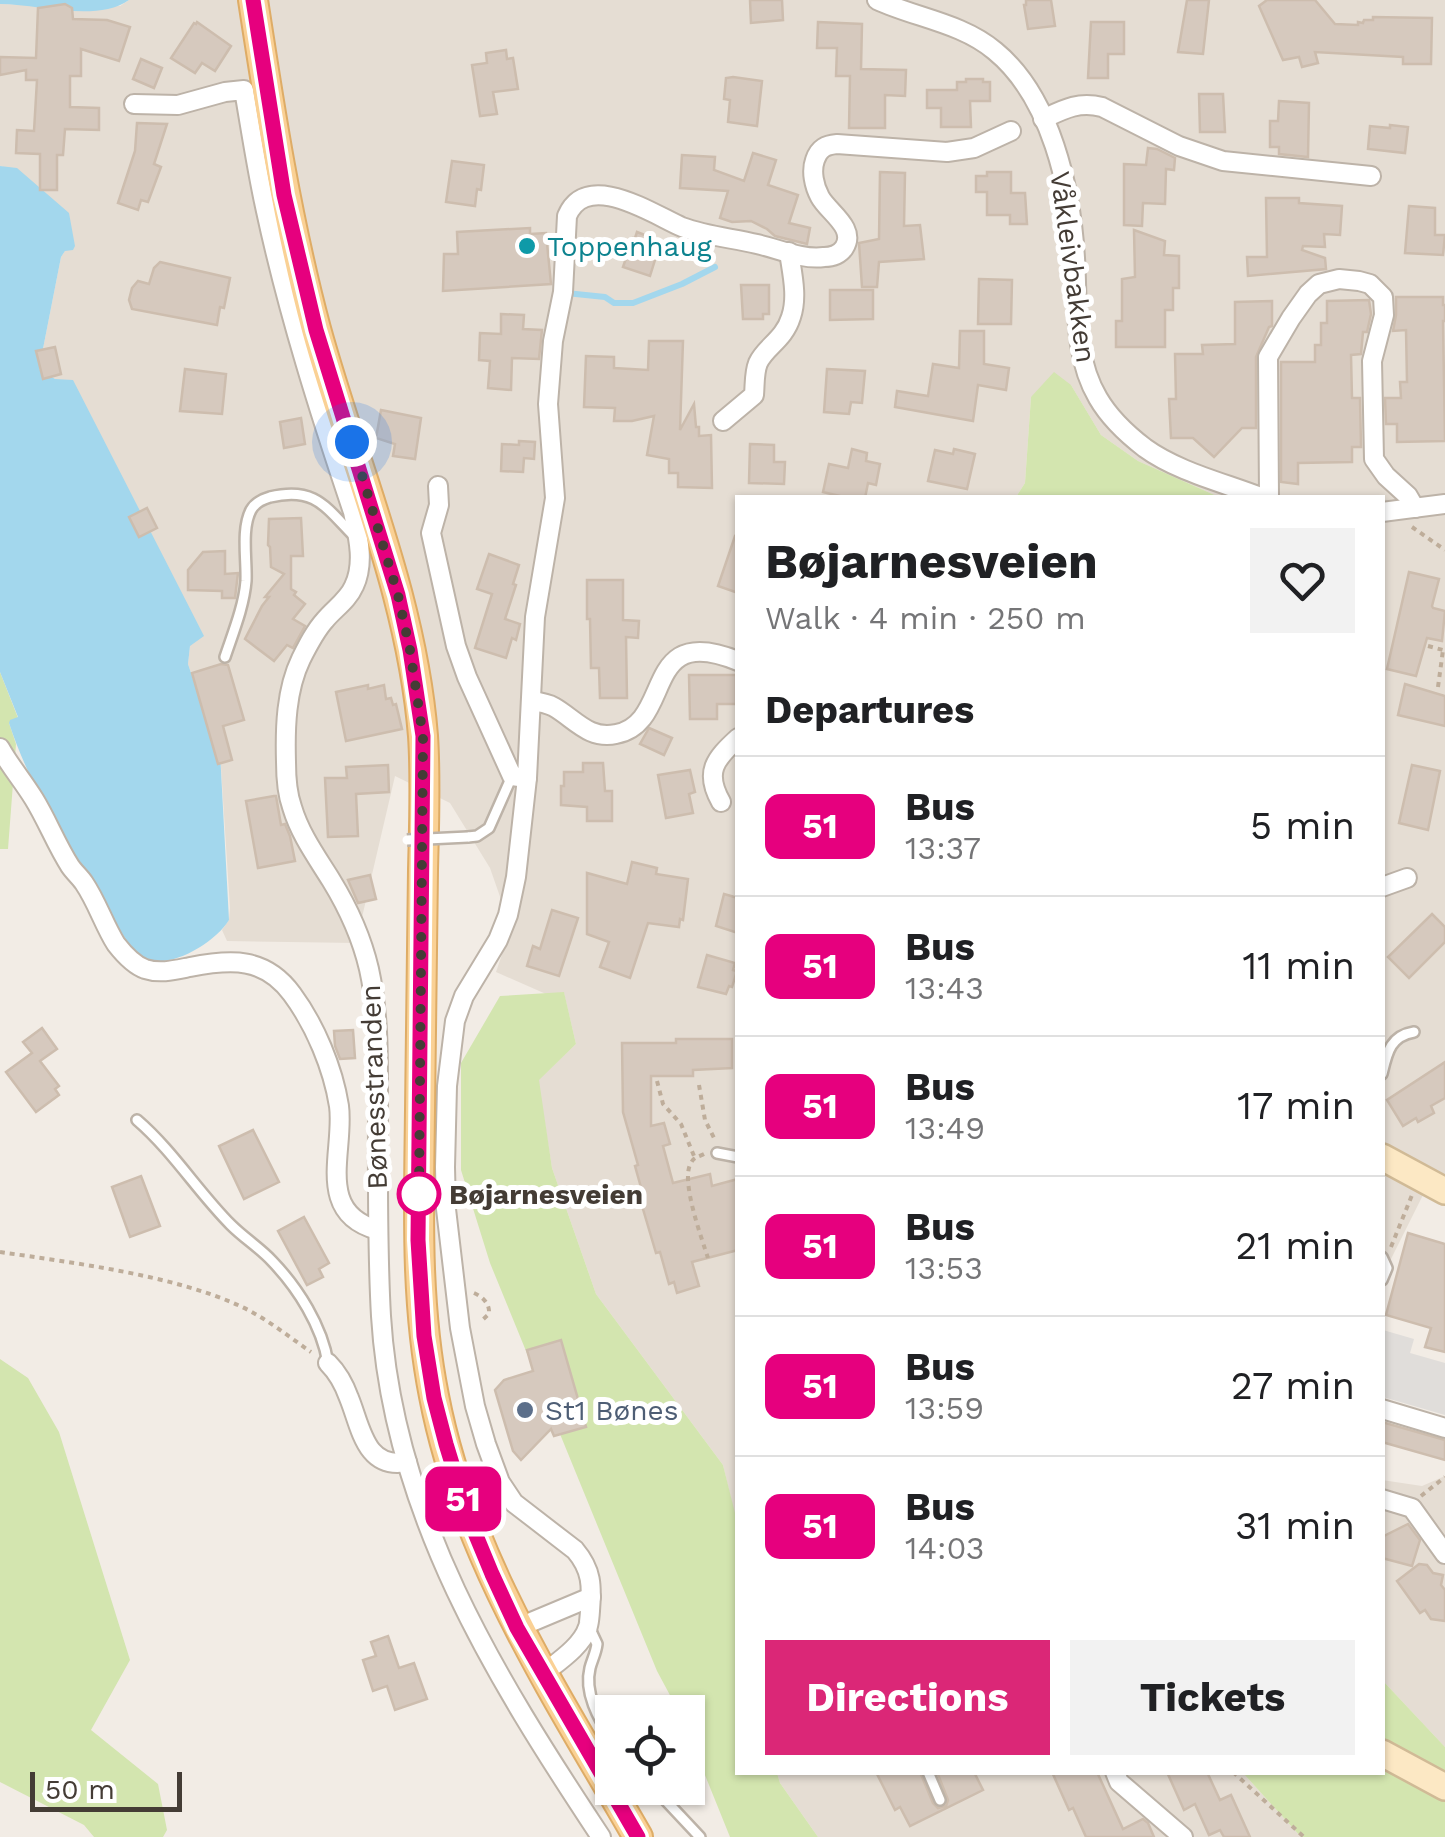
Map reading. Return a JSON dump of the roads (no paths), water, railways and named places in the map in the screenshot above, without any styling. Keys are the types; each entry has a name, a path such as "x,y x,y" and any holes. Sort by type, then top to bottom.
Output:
{"main road":[{"path":"252,0 284,195 316,330 391,568 410,650 423,736 418,1240 424,1336 434,1398 462,1498 517,1628 638,1837"}],"street":[{"name":"Våkleivbakken","path":"877,0 986,43 1024,83 1044,119 1064,178 1070,208 1081,352 1097,397 1116,422 1155,454 1258,495"},
{"name":"Bønesstranden","path":"134,104 178,105 244,90 278,260 360,542 355,585 318,629 294,678 288,705 286,760 291,805 308,845 350,916 369,966 378,1058 381,1318 392,1400 411,1483 475,1631 601,1837"},
{"path":"1044,119 1069,107 1091,104 1180,146 1223,161 1371,176"},
{"path":"544,1673 571,1649 588,1626 592,1586 575,1550 514,1503 494,1470 475,1406 460,1328 446,1209 447,1086 455,1021 464,996 498,940 516,876 519,777 531,701 536,617 555,498 548,404 553,341 563,292 567,216 583,200 599,196 620,198 683,228 810,258 825,258 835,256 847,243 842,222 815,186 812,170 816,155 824,146 947,152 974,148 1011,131"},
{"path":"723,422 754,395 760,358 778,342 791,317 794,290 790,252"},
{"name":"Våkleivbakken","path":"1266,495 1268,356 1318,284 1349,280 1370,284 1383,298 1384,315 1372,361 1374,459 1408,496 1409,509"},
{"path":"438,486 439,505 431,533 456,646 466,677 519,777"},
{"path":"1385,512 1445,504"},
{"path":"531,701 555,707 593,733 615,735 634,728 642,720 665,670 685,655 708,652 735,660"},
{"path":"724,804 714,784 714,764 735,741"},
{"name":"Bønesstranden","path":"0,748 32,794 118,946 132,960 144,968 164,972 239,961 263,969 291,992 310,1024 338,1101 338,1194 350,1214 378,1230"},
{"path":"1385,886 1407,878"},
{"path":"1385,1159 1445,1191"},
{"path":"328,1363 342,1380 370,1450 393,1465 406,1462"},
{"path":"1385,1409 1445,1428"},
{"path":"1385,1500 1412,1508 1445,1554"},
{"path":"517,1628 591,1598"},
{"path":"1385,1755 1445,1786"},
{"path":"1116,1775 1119,1782 1182,1837"}],"lane":[{"path":"226,657 246,582 245,540 252,509 262,500 288,493 308,495 360,542"},
{"path":"407,840 478,836 489,828 519,777"},
{"path":"1385,1065 1392,1043 1402,1034 1414,1032"},
{"path":"137,1120 230,1224 272,1260 293,1285 320,1336 328,1363"},
{"path":"717,1153 735,1157"},
{"path":"588,1626 597,1644 590,1668 590,1693 595,1707"},
{"path":"929,1775 940,1800"},
{"path":"670,1805 700,1837"}],"water":[{"path":"0,0 129,0 100,10 67,11 0,4"},
{"path":"0,166 17,168 69,213 75,246 61,257 39,369 55,379 73,380 204,636 190,646 188,664 220,752 229,920 206,943 174,959 150,960 128,943 47,808 9,723 18,717 0,672"}],"waterway":[{"path":"566,293 633,303 715,267"}],"place":[{"name":"Toppenhaug","path":"527,246"},
{"name":"Bøjarnesveien","path":"419,1194"},
{"name":"St1 Bønes","path":"525,1410"}]}
